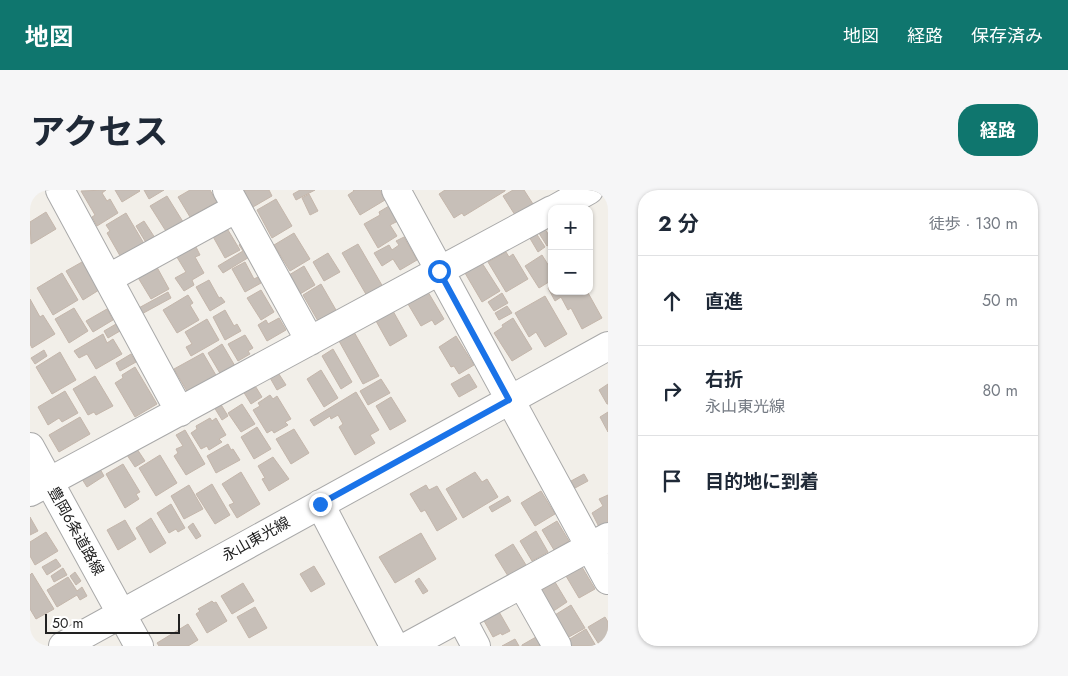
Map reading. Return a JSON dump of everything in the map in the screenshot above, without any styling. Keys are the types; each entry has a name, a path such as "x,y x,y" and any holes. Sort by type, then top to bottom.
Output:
{"street":[{"path":"61,190 180,412"},
{"path":"396,190 509,400 599,542 608,580"},
{"path":"109,278 232,199 310,341"},
{"path":"39,487 439,271 566,200"},
{"name":"永山東光線","path":"63,646 608,346"},
{"name":"豊岡6条道路線","path":"30,447 39,487 122,614 139,646"},
{"path":"320,504 394,646"},
{"path":"408,646 599,542"},
{"path":"522,584 557,646"},
{"path":"461,618 476,646"}],"building":[{"path":"106,190 102,193 107,201 110,199 118,213 97,226 92,217 95,215 81,191"},
{"path":"115,190 139,190 140,191 122,202"},
{"path":"144,190 164,190 149,199"},
{"path":"190,190 210,190 217,202 190,217 178,197"},
{"path":"243,190 269,190 272,196 253,207"},
{"path":"300,190 315,190 296,200 293,194"},
{"path":"353,190 380,190 385,200 360,215 348,195"},
{"path":"445,190 505,191 464,216 462,213 454,218 439,194"},
{"path":"513,190 524,190 533,204 515,215 503,196"},
{"path":"309,194 318,211 310,215 302,198"},
{"path":"167,196 185,225 169,236 150,206"},
{"path":"276,199 292,226 272,238 257,210"},
{"path":"389,206 398,221 390,225 397,236 378,248 364,224 380,215 379,212"},
{"path":"46,212 56,229 31,244 30,222"},
{"path":"126,213 146,247 123,261 107,233 110,231 106,225"},
{"path":"144,221 157,241 148,246 136,226"},
{"path":"225,225 240,250 225,258 211,233"},
{"path":"543,226 548,234 548,245 547,246 537,230"},
{"path":"534,230 545,247 538,252 528,235"},
{"path":"294,233 310,259 290,271 274,245"},
{"path":"404,237 417,260 400,270 393,259 382,266 374,253 389,245 392,250 399,245 396,241"},
{"path":"242,242 251,256 223,273 218,266 243,251 239,245"},
{"path":"194,243 200,255 195,257 204,273 192,280 194,285 184,291 175,278 186,272 175,254"},
{"path":"358,244 383,287 367,296 342,253"},
{"path":"506,252 509,257 513,254 528,279 506,292 488,262"},
{"path":"328,253 340,272 324,281 313,262"},
{"path":"542,255 548,265 548,282 539,288 525,266"},
{"path":"153,260 169,289 151,299 134,271"},
{"path":"82,262 99,290 83,300 66,271"},
{"path":"245,262 254,279 258,277 261,283 245,292 232,269"},
{"path":"482,263 500,291 482,302 465,273"},
{"path":"304,266 315,285 300,294 289,275"},
{"path":"62,273 78,300 53,315 37,288"},
{"path":"209,280 219,298 221,297 225,302 210,311 196,287"},
{"path":"321,284 336,310 318,321 303,295"},
{"path":"261,290 274,312 261,320 247,298"},
{"path":"168,292 171,298 138,316 135,310"},
{"path":"428,292 444,319 435,325 432,320 421,326 408,304"},
{"path":"502,293 508,303 494,311 488,302"},
{"path":"188,295 193,303 190,305 199,320 177,333 163,310"},
{"path":"552,295 589,295 602,318 582,329 571,308 568,310 561,297 555,301"},
{"path":"545,296 567,334 545,347 536,332 529,337 515,313"},
{"path":"30,299 40,317 43,315 55,334 32,348 30,344"},
{"path":"507,306 512,313 499,320 495,313"},
{"path":"74,308 88,331 69,343 55,319"},
{"path":"107,309 113,320 93,332 86,321"},
{"path":"225,310 234,326 237,324 241,331 225,340 213,317"},
{"path":"393,311 407,336 390,346 376,321"},
{"path":"279,318 286,330 267,341 258,325 266,320 268,324"},
{"path":"513,318 532,349 512,361 494,333"},
{"path":"207,319 219,340 191,356 186,347 192,344 185,332"},
{"path":"116,324 120,331 108,338 104,331"},
{"path":"354,332 379,376 363,384 339,341"},
{"path":"103,334 107,343 113,339 122,354 96,369 87,354 79,358 74,351"},
{"path":"245,335 253,348 248,351 250,354 238,361 228,344"},
{"path":"456,336 474,365 459,374 454,366 451,367 439,347"},
{"path":"222,344 235,366 221,375 208,353"},
{"path":"333,349 352,382 341,389 322,356"},
{"path":"44,350 47,356 35,364 31,358"},
{"path":"60,352 76,380 52,394 36,367"},
{"path":"203,353 217,377 188,393 174,369"},
{"path":"131,354 136,362 120,371 116,363"},
{"path":"135,367 157,404 135,417 115,383 123,378 122,375"},
{"path":"321,370 338,398 324,407 307,379"},
{"path":"277,371 286,385 277,390 269,376"},
{"path":"469,374 477,387 459,397 451,384"},
{"path":"95,376 113,406 96,415 94,412 88,415 73,389"},
{"path":"381,379 390,393 368,405 360,391"},
{"path":"254,384 262,397 251,404 243,391"},
{"path":"608,384 608,404 607,404 599,390"},
{"path":"65,391 78,413 62,422 59,418 48,425 38,407"},
{"path":"356,392 379,430 370,435 375,443 355,455 339,427 343,424 338,415 331,419 330,416 314,426 310,420"},
{"path":"270,395 273,399 277,396 291,419 285,422 288,425 274,433 272,430 267,433 253,410 260,406 258,403"},
{"path":"391,397 406,421 390,430 376,406"},
{"path":"220,403 228,416 222,420 214,407"},
{"path":"242,404 255,424 241,432 228,413"},
{"path":"608,412 608,432 600,417"},
{"path":"80,417 90,434 59,452 49,435"},
{"path":"210,418 212,421 216,418 226,435 219,439 222,442 209,450 207,446 201,449 191,433 197,429 196,426"},
{"path":"257,427 271,449 254,459 241,437"},
{"path":"294,429 309,453 291,464 276,439"},
{"path":"185,430 205,464 186,475 174,456 178,453 176,449 183,446 176,435"},
{"path":"228,444 240,460 216,473 207,456"},
{"path":"137,449 145,461 135,467 127,455"},
{"path":"160,455 177,483 156,496 139,468"},
{"path":"273,457 289,479 269,491 262,479 265,478 258,466"},
{"path":"123,464 140,492 136,494 139,499 125,508 106,474"},
{"path":"100,469 104,476 87,487 82,479"},
{"path":"241,472 260,504 237,518 229,505 234,503 222,484"},
{"path":"475,472 482,482 487,479 498,497 463,518 446,489"},
{"path":"584,474 588,481 575,488 571,481"},
{"path":"212,484 230,515 215,524 196,494"},
{"path":"189,485 203,509 184,519 171,496"},
{"path":"426,485 429,490 437,486 457,519 437,531 425,510 421,512 410,494"},
{"path":"541,491 555,514 535,526 521,503"},
{"path":"608,495 608,524 600,529 592,513 603,506 599,499"},
{"path":"508,496 511,501 492,512 489,507"},
{"path":"171,504 185,528 178,532 176,529 169,533 157,513"},
{"path":"30,517 38,531 30,535"},
{"path":"151,518 166,543 150,553 136,528"},
{"path":"125,520 136,539 118,550 107,530"},
{"path":"557,521 569,541 554,550 542,530"},
{"path":"193,523 201,536 196,539 188,527"},
{"path":"536,531 548,552 532,561 520,541"},
{"path":"46,532 58,551 35,565 30,556 30,542"},
{"path":"421,533 436,559 395,583 379,557"},
{"path":"513,544 526,565 508,576 495,555"},
{"path":"56,559 61,566 47,575 42,567"},
{"path":"314,566 325,584 311,592 300,574"},
{"path":"582,567 595,589 579,598 566,576"},
{"path":"63,568 67,575 54,582 51,576"},
{"path":"75,572 81,581 76,585 70,576"},
{"path":"32,573 54,609 36,619 30,609 30,575"},
{"path":"68,577 77,591 82,587 87,596 80,600 77,595 57,607 47,590"},
{"path":"419,578 428,591 423,594 415,581"},
{"path":"555,582 567,602 552,612 540,591"},
{"path":"243,583 254,601 232,614 221,596"},
{"path":"212,601 216,602 227,621 207,633 196,614 200,611 198,609"},
{"path":"571,605 585,628 567,638 550,618"},
{"path":"255,607 267,628 249,638 237,617"},
{"path":"498,610 510,631 493,637 483,619"},
{"path":"605,617 608,622 608,646 600,646 588,627"},
{"path":"188,624 198,640 188,646 159,646 157,643"},
{"path":"586,629 596,646 568,646 565,642"},
{"path":"536,637 542,646 522,646 522,645"},
{"path":"515,639 519,646 502,646"}],"route":[{"path":"320,504 509,400 439,271"}]}
